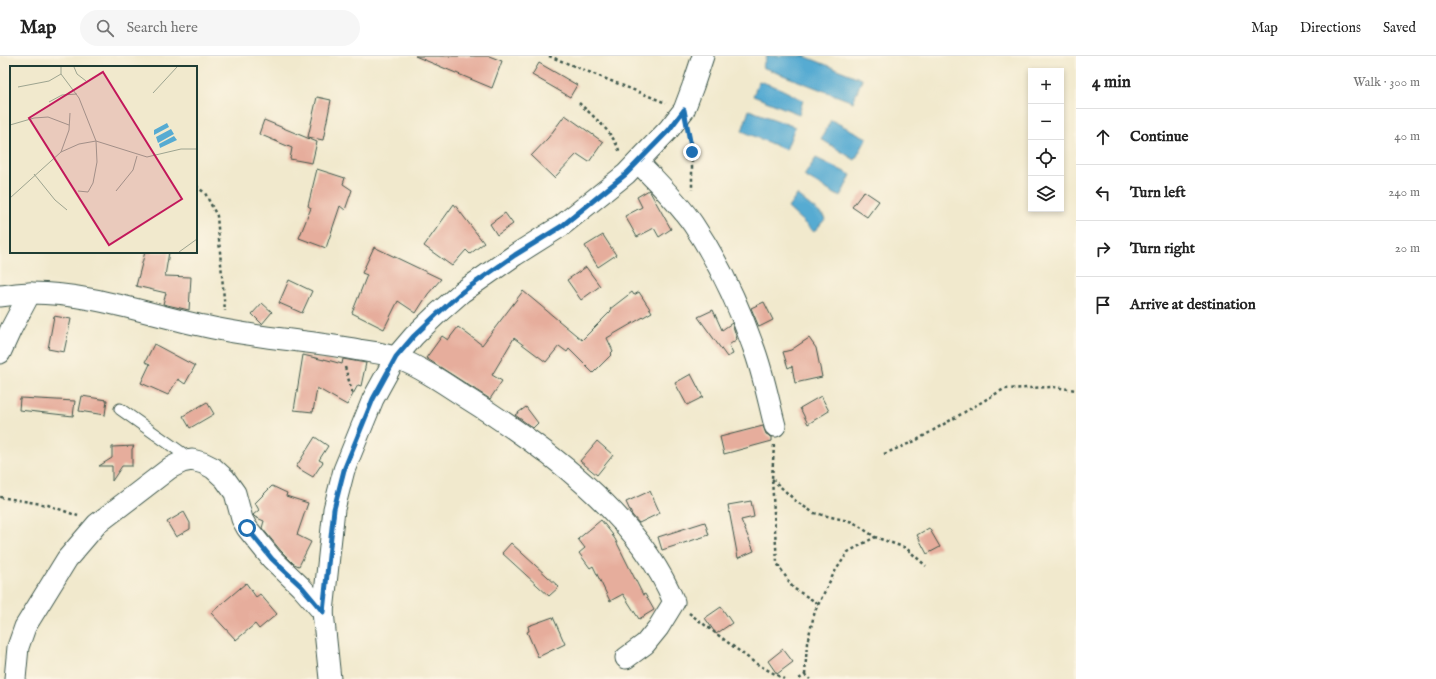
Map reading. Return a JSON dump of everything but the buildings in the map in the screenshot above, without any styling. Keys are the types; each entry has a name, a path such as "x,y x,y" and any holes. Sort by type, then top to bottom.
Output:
{"street":[{"path":"330,679 323,612 334,509 344,470 362,423 373,399 396,357 414,336 462,292 515,255 562,226 632,168 669,130 684,110 703,56"},
{"path":"632,168 673,199 706,244 730,292 754,347 775,426"},
{"path":"0,353 30,293"},
{"path":"0,296 30,293 68,296 125,307 228,331 338,346 396,357 432,376 523,434 579,479 633,535 653,561 666,582 674,602 658,628 645,644 626,658"},
{"path":"15,679 18,647 25,627 67,559 97,524 170,468 182,462 192,460 203,463 213,468 225,479 235,494 242,519 247,528 272,559 302,587 323,612"}],"lane":[{"path":"120,409 192,460"}],"path":[{"path":"549,56 684,110 692,152 692,191"},
{"path":"579,103 596,118 617,144 632,168"},
{"path":"197,187 206,193 217,216 228,331"},
{"path":"338,346 362,423"},
{"path":"884,454 915,441 1004,389 1053,387 1076,390"},
{"path":"775,426 772,479 777,563 793,588 819,604"},
{"path":"772,479 797,502 814,513 853,522 874,537 906,548 926,566"},
{"path":"0,497 48,505 97,524"},
{"path":"805,675 807,643 815,611 834,573 848,552 874,537"},
{"path":"674,602 755,664 784,679"},
{"path":"799,679 805,675"},
{"path":"805,675 810,679"}],"water":[{"path":"767,56 804,56 862,79 853,102 762,67"},
{"path":"759,81 779,88 803,100 799,114 753,96"},
{"path":"749,110 795,127 786,150 742,131"},
{"path":"831,120 867,138 855,160 821,139"},
{"path":"816,158 851,175 840,197 804,176"},
{"path":"797,195 826,218 814,232 788,208"}],"route":[{"path":"247,528 272,559 302,587 323,612 334,509 344,470 373,399 396,357 414,336 462,292 515,255 562,226 626,174 669,130 684,110 692,152"}]}
